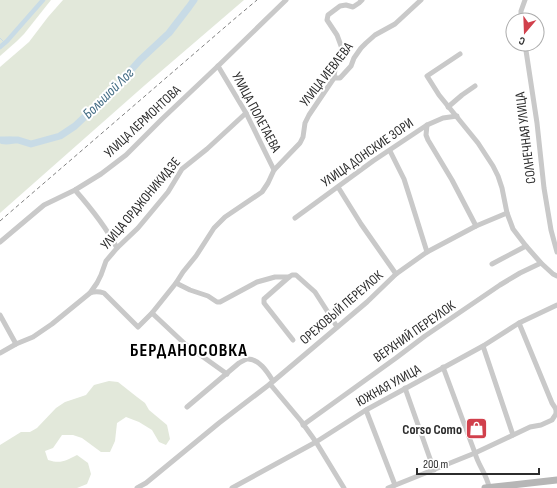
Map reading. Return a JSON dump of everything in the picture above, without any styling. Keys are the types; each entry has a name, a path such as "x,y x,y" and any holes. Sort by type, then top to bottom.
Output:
{"main road":[{"path":"487,488 557,480"}],"street":[{"name":"УЛИЦА ЛЕРМОНТОВА","path":"0,242 44,205 75,190 101,174 126,155 286,0"},
{"path":"334,78 335,69 343,51 337,35 326,18 340,6 346,5 353,7 362,0"},
{"name":"УЛИЦА ИЕВЛЕВА","path":"90,293 95,291 104,293 138,327 152,313 176,283 214,228 225,217 262,192 274,170 300,143 303,137 305,123 309,115 334,78 340,78 351,66 354,58 361,48 375,35 395,24 422,0"},
{"path":"521,12 525,0"},
{"name":"СОЛНЕЧНАЯ УЛИЦА","path":"526,52 537,123 544,188 557,252"},
{"path":"460,54 427,76 448,107 478,143 498,176 507,213 513,229 526,246 553,274 557,276"},
{"name":"УЛИЦА ПОЛЕТАЕВА","path":"218,66 246,113 274,170"},
{"path":"448,107 475,86"},
{"name":"УЛИЦА ОРДЖОНИКИДЗЕ","path":"0,353 33,337 52,324 90,293 101,276 106,261 138,228 168,192 182,169 207,149 246,113"},
{"name":"УЛИЦА ДОНСКИЕ ЗОРИ","path":"295,218 373,161 427,125 443,118 457,116"},
{"path":"427,125 426,135 428,140 476,226"},
{"path":"390,150 404,179 427,252"},
{"path":"338,187 396,274"},
{"path":"75,190 86,202 112,238 117,248"},
{"name":"ОРЕХОВЫЙ ПЕРЕУЛОК","path":"137,488 146,483 219,423 272,383 367,302 396,274 427,252 476,226 507,213"},
{"path":"492,264 526,246"},
{"name":"ВЕРХНИЙ ПЕРЕУЛОК","path":"303,425 425,336 500,285 541,262"},
{"path":"176,283 220,302 257,282 275,277 288,277 296,275 315,292 337,327"},
{"path":"288,277 264,300 264,303 293,340"},
{"name":"ЮЖНАЯ УЛИЦА","path":"232,488 316,442 366,410 483,346 519,323 557,305"},
{"path":"152,313 185,344 227,374"},
{"path":"0,315 16,344"},
{"path":"388,488 475,453 530,427 541,425 552,420 557,409 552,403 519,323"},
{"path":"483,346 513,435"},
{"path":"187,407 239,363 246,359 252,360 261,365 268,372 272,383 316,442 343,488"},
{"path":"443,367 476,458 487,480 487,488"},
{"path":"405,388 434,470"},
{"path":"366,410 395,485"}],"shaded area":[{"path":"0,0 51,0 24,34 0,56"},
{"path":"63,0 244,0 0,213 0,67 29,42"},
{"path":"109,381 118,382 145,403 149,410 167,425 170,439 166,445 159,442 152,430 139,422 126,417 117,423 115,441 110,452 101,452 82,438 73,435 62,435 53,448 45,451 48,460 56,462 63,461 77,455 88,463 91,474 87,484 77,488 0,488 0,445 21,432 30,432 37,428 56,408 65,402 86,395 94,385"}],"water":[{"path":"0,137 14,137 21,141 11,144 1,144"}],"waterway":[{"path":"0,47 43,0"},
{"name":"Большой Лог","path":"0,140 18,140 31,144 60,136 75,126 116,87 140,60 169,33 194,0"},
{"path":"0,38 5,43"}],"railway":[{"path":"0,221 257,0"}],"place":[{"name":"Corso Como","path":"477,429"}],"district":[{"name":"БЕРДАНОСОВКА","path":"189,350"}]}
